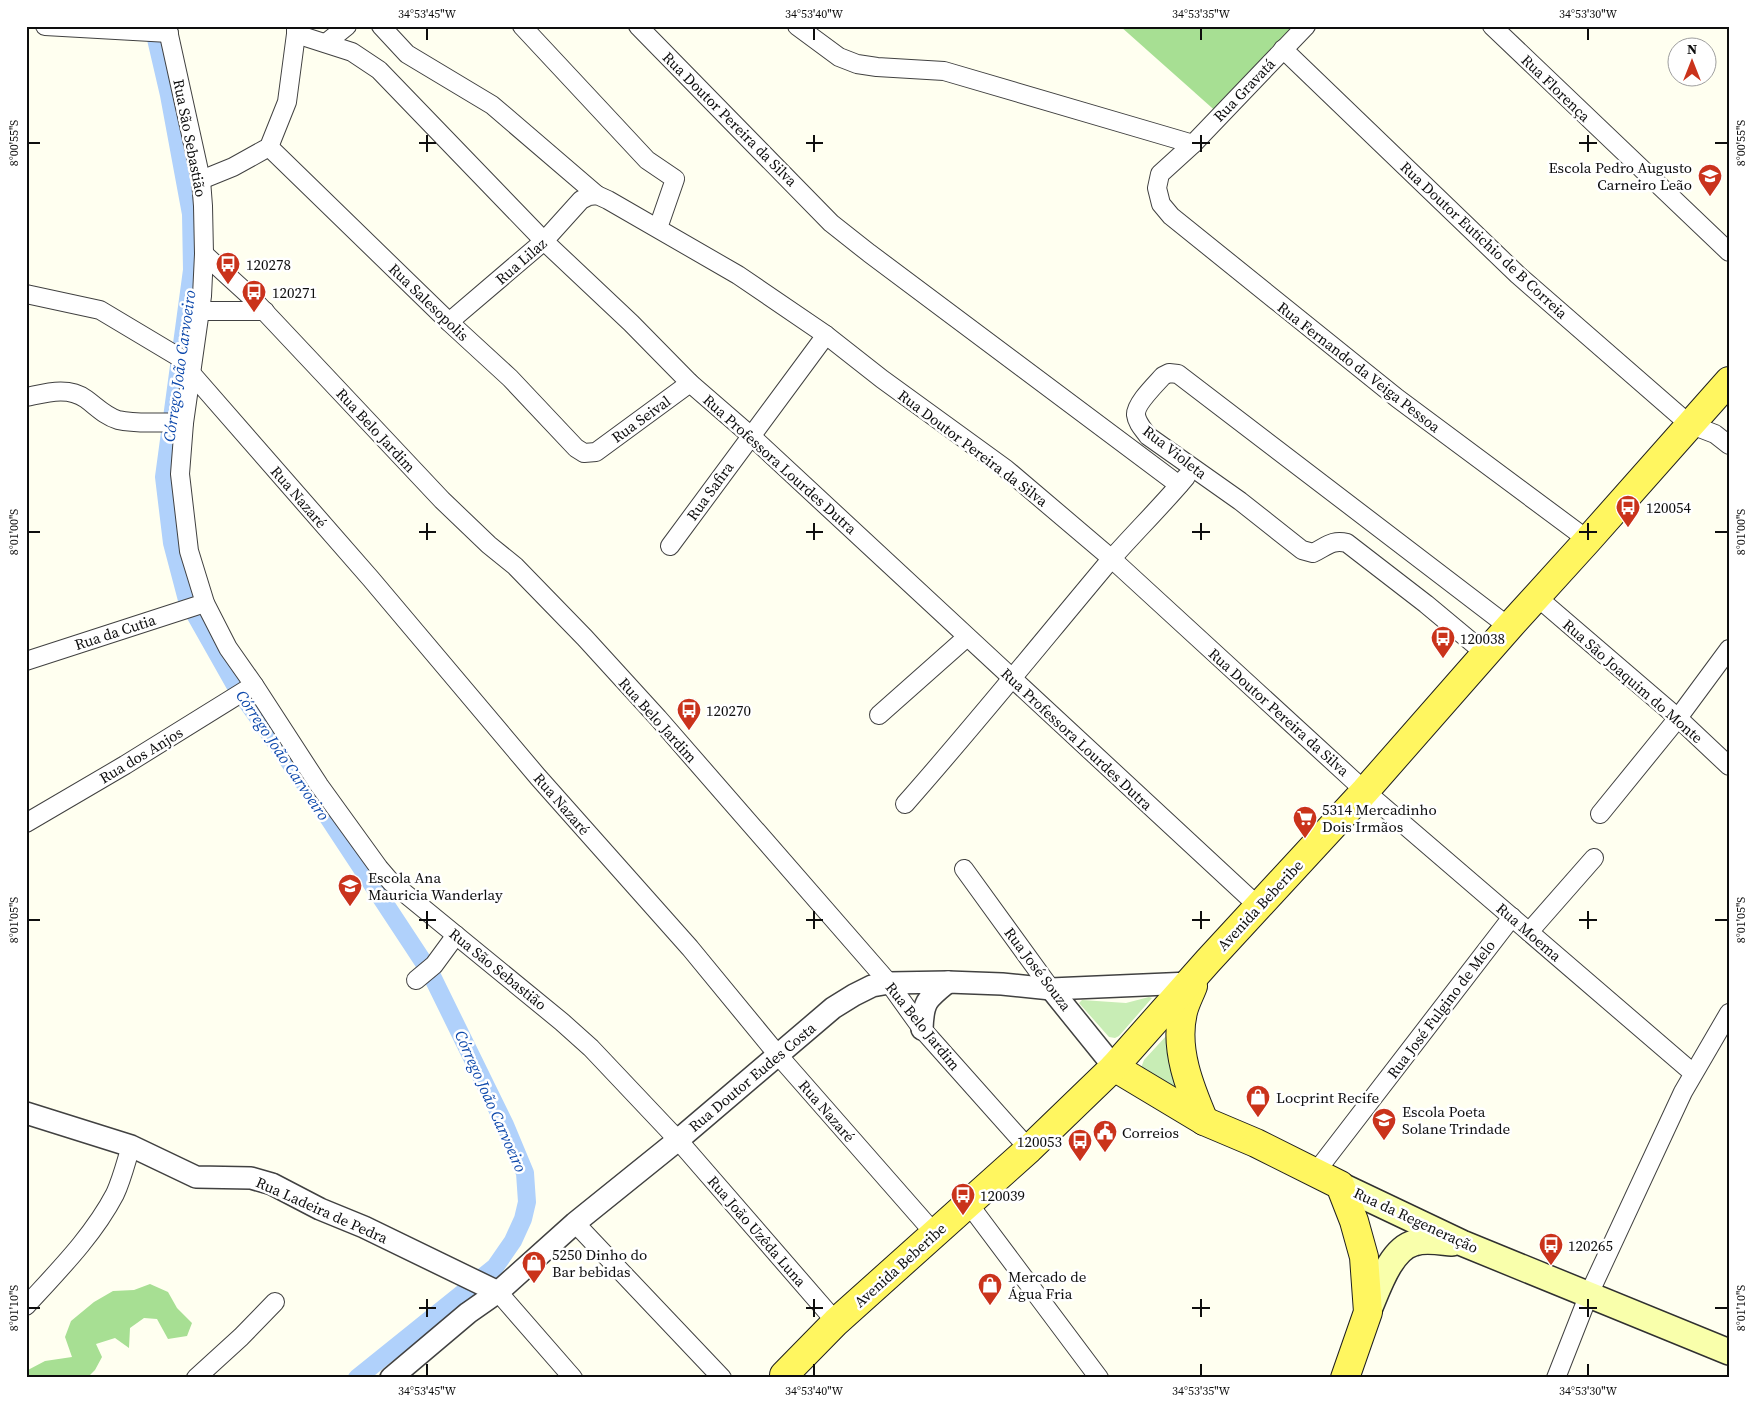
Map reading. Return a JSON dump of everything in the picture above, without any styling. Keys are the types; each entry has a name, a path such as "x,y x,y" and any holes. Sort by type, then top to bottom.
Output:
{"main road":[{"name":"Avenida Beberibe","path":"783,1377 836,1322 1030,1149 1114,1068 1366,790 1729,380"},
{"path":"1194,978 1183,1011 1180,1038 1191,1087 1204,1121"},
{"name":"Rua da Regeneração","path":"1114,1068 1204,1121 1256,1143 1462,1243 1729,1352"},
{"path":"1340,1185 1354,1221 1364,1257 1368,1312"},
{"path":"1345,1378 1368,1312 1398,1252 1412,1243 1423,1241 1462,1243"}],"street":[{"path":"45,26 161,31"},
{"path":"326,43 347,26"},
{"name":"Rua Doutor Pereira da Silva","path":"382,26 407,54 492,105 593,196 608,200 738,275 826,335 882,379 1006,469 1112,559 1366,790"},
{"path":"522,26 647,160 675,179 658,228"},
{"name":"Rua Doutor Pereira da Silva","path":"638,26 831,223 877,259 1186,477"},
{"path":"798,26 839,57 857,64 944,71 1193,144"},
{"name":"Rua Gravatá","path":"1160,174 1193,144 1306,26"},
{"name":"Rua Florença","path":"1492,26 1729,252"},
{"path":"201,180 233,167 269,147 287,102 296,30"},
{"name":"Rua Professora Lourdes Dutra","path":"296,30 352,52 379,70 544,241 631,323 690,383 750,435 1259,907"},
{"name":"Rua São Sebastião","path":"161,31 201,180 203,206 204,254 200,311 192,369 173,422 184,512 200,604 228,648 242,692 319,785 391,882 591,1048 678,1140"},
{"name":"Rua Doutor Eutichio de B Correia","path":"1283,49 1518,275 1689,424 1714,434 1729,445"},
{"name":"Rua Salesopolis","path":"269,147 449,322 510,378 576,448 584,453 590,453"},
{"name":"Rua Fernando da Veiga Pessoa","path":"1160,174 1156,188 1161,204 1171,216 1397,398 1588,540"},
{"name":"Rua Lilaz","path":"449,322 544,241 581,200 593,196"},
{"name":"Rua Belo Jardim","path":"204,254 265,311 442,500 515,566 585,638 658,718 889,983 922,1029 1030,1149"},
{"name":"Rua Nazaré","path":"26,294 100,310 192,369 538,776 690,948 778,1056 935,1234"},
{"path":"200,311 265,311"},
{"path":"750,435 826,335"},
{"name":"Rua Violeta","path":"1486,654 1426,604 1346,543 1332,542 1313,553 1302,550 1240,502 1186,477 1139,425 1136,409 1164,376 1169,373 1178,374 1509,627"},
{"name":"Rua Seival","path":"590,453 596,452 690,383"},
{"path":"26,397 57,392 75,393 85,398 103,414 115,419 132,423 173,422"},
{"name":"Rua Safira","path":"670,546 750,435"},
{"name":"Rua Violeta","path":"905,804 962,739 1011,677 1112,559 1186,477"},
{"name":"Rua São Joaquim do Monte","path":"1537,597 1678,718 1729,766"},
{"name":"Rua da Cutia","path":"26,661 200,604"},
{"path":"879,715 967,637"},
{"path":"1600,814 1678,718 1729,649"},
{"name":"Rua dos Anjos","path":"26,823 125,765 242,692"},
{"name":"Rua Moema","path":"1366,790 1693,1073"},
{"path":"1529,932 1594,858"},
{"name":"Rua José Souza","path":"964,869 1051,989 1114,1068"},
{"name":"Rua José Fulgino de Melo","path":"1315,1173 1512,916"},
{"path":"416,980 434,965 456,935"},
{"name":"Rua Doutor Eudes Costa","path":"392,1378 468,1313 492,1289 678,1140 833,1008 854,994 872,986 889,983 948,982 1002,984 1051,989 1194,978"},
{"path":"922,1029 926,1003 930,996 948,982"},
{"path":"1556,1378 1590,1294 1682,1092 1729,1013"},
{"name":"Rua Ladeira de Pedra","path":"26,1113 131,1146 196,1176 251,1178 272,1184 320,1209 364,1227 492,1289"},
{"name":"Rua João Uzêda Luna","path":"678,1140 836,1322"},
{"path":"26,1306 76,1251 103,1213 115,1192 131,1146"},
{"path":"968,1203 1099,1378"},
{"path":"575,1224 722,1378"},
{"path":"492,1289 573,1378"},
{"path":"196,1378 241,1337 275,1302"}],"green space":[{"path":"1120,26 1306,26 1220,115"},
{"path":"1149,997 1152,998 1119,1036 1115,1038 1109,1037 1079,1003 1082,1000 1126,1003"},
{"path":"1168,1034 1173,1074 1180,1097 1141,1068 1144,1060"},
{"path":"150,1284 168,1292 177,1308 192,1323 187,1336 168,1339 157,1319 144,1318 130,1328 129,1348 115,1338 96,1344 102,1357 95,1370 87,1378 26,1378 26,1371 45,1361 72,1357 65,1337 71,1321 94,1302 113,1291 134,1290"}],"waterway":[{"name":"Córrego João Carvoeiro","path":"153,26 169,95 191,214 192,270 164,477 172,543 187,600 235,685 322,808 430,972 505,1125 525,1173 527,1202 523,1219 513,1241 495,1267 357,1378"}],"place":[{"name":"Escola Pedro Augusto Carneiro Leão","path":"1710,197"},
{"name":"120278","path":"228,285"},
{"name":"120271","path":"254,313"},
{"name":"120054","path":"1628,528"},
{"name":"120038","path":"1443,659"},
{"name":"120270","path":"689,731"},
{"name":"5314 Mercadinho Dois Irmãos","path":"1305,839"},
{"name":"Escola Ana Mauricia Wanderlay","path":"350,907"},
{"name":"Locprint Recife","path":"1258,1118"},
{"name":"Escola Poeta Solane Trindade","path":"1384,1141"},
{"name":"Correios","path":"1105,1153"},
{"name":"120053","path":"1080,1162"},
{"name":"120039","path":"963,1216"},
{"name":"120265","path":"1551,1266"},
{"name":"5250 Dinho do Bar bebidas","path":"534,1284"},
{"name":"Mercado de Água Fria","path":"990,1306"}]}
